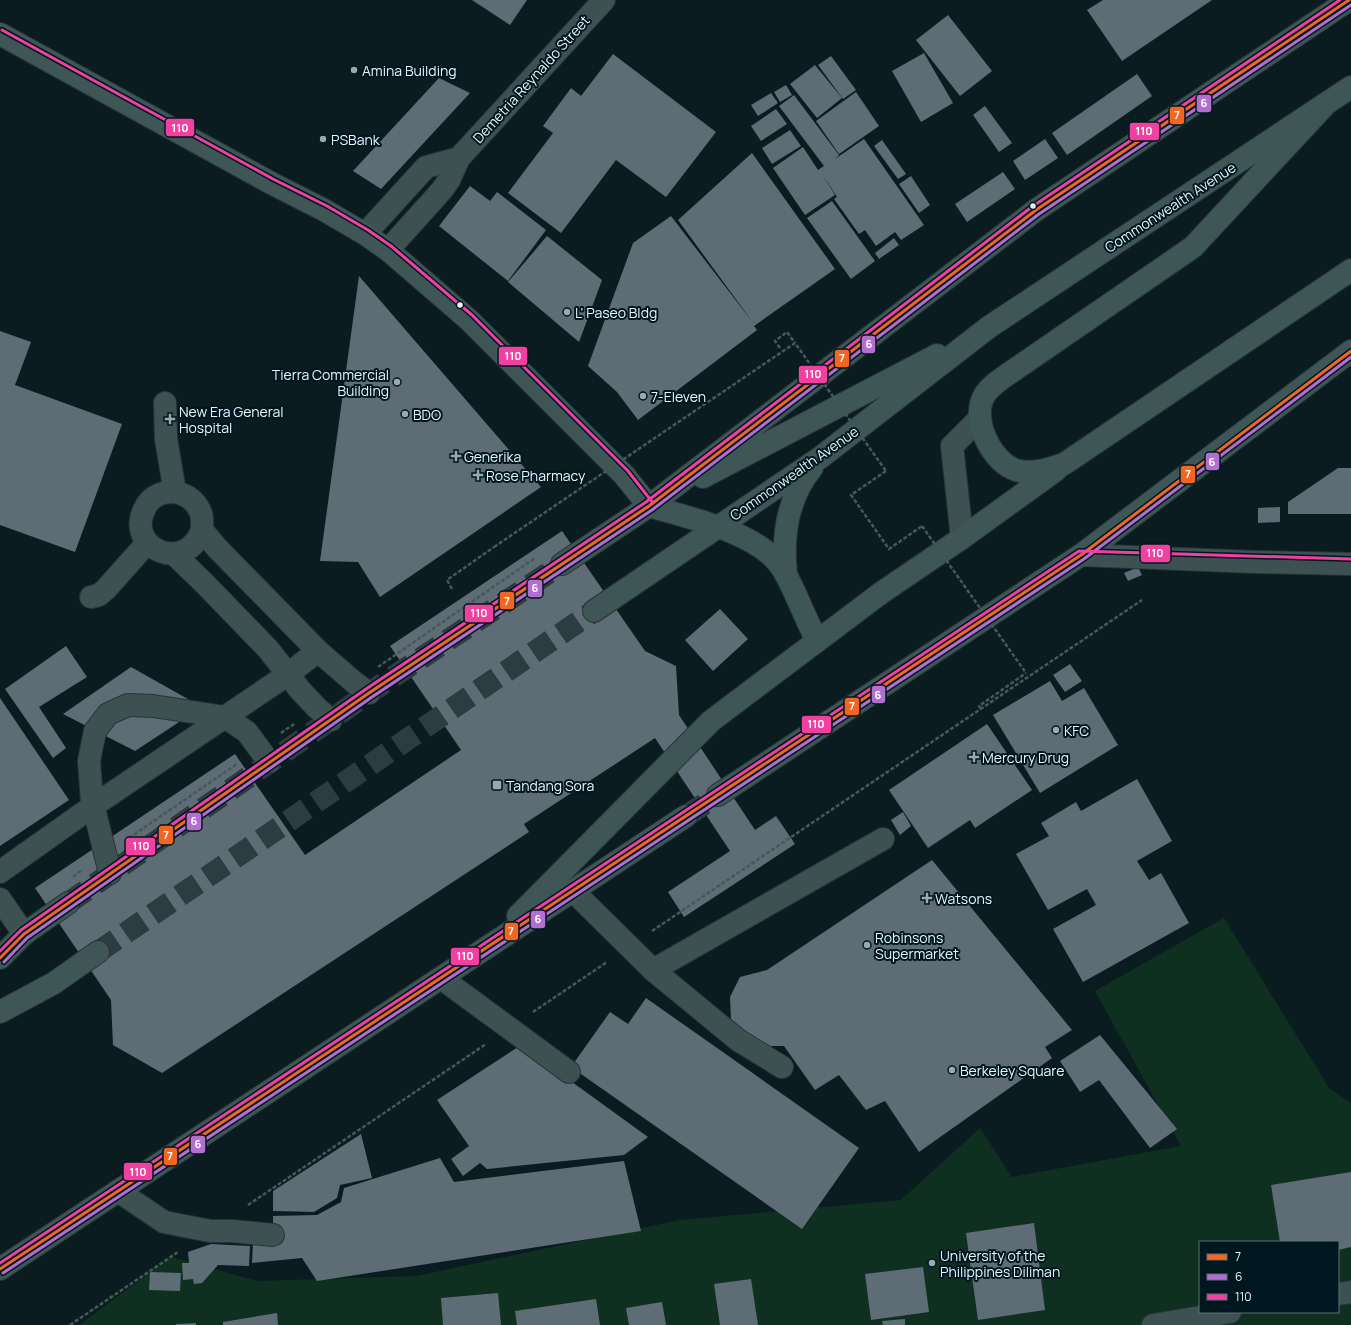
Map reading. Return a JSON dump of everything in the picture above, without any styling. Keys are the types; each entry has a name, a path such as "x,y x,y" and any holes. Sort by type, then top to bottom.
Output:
{"main road":[{"name":"Commonwealth Avenue","path":"562,564 649,506 1036,210 1349,0"},
{"path":"0,34 365,234 388,250 468,319 624,475 649,506 709,532 754,542 773,558 786,574 817,641"},
{"name":"Commonwealth Avenue","path":"594,611 821,457 989,327 1351,87"},
{"path":"1064,464 1035,472 1021,471 1009,466 999,458 990,446 983,432 980,418 982,400 989,390 995,384 1193,246 1324,106"},
{"path":"486,949 711,720 882,592 962,538 1064,464 1351,270"},
{"name":"Commonwealth Avenue","path":"649,506 989,327"},
{"path":"718,795 1081,555 1351,352"},
{"path":"786,574 784,544 788,517 800,484 821,457"},
{"path":"0,1269 686,816"},
{"path":"0,958 24,934 68,903"},
{"path":"0,1012 54,983 98,952"}],"street":[{"name":"Demetria Reynaldo Street","path":"388,250 442,190 449,180 459,158 604,0"},
{"path":"365,234 426,167 459,158"},
{"path":"165,403 166,439 175,492"},
{"path":"962,538 952,446 980,418"},
{"path":"164,492 175,492 185,494 194,501 200,510 202,530 198,539 192,546 184,551 174,554 164,553 155,549 148,543 142,534 140,525 142,514 146,505 154,497 164,492"},
{"path":"202,530 217,548 318,651 355,684 369,693"},
{"path":"91,597 106,589 148,543"},
{"path":"174,554 268,649 288,675 317,708 332,720"},
{"path":"1081,555 1351,564"},
{"path":"0,872 93,806 288,675 318,651"},
{"path":"110,874 93,806 89,761 95,731 108,714 128,705 153,706 225,717 247,732 269,762"},
{"path":"654,970 883,839"},
{"path":"573,891 654,970 738,1040 782,1067"},
{"path":"0,899 24,934"},
{"path":"441,978 569,1072"},
{"path":"118,1191 164,1222 210,1231 232,1231 273,1235"},
{"path":"1339,1294 1351,1292"},
{"path":"1153,1325 1224,1313"}],"path":[{"path":"780,348 775,340 788,332 886,471 851,495 889,549 922,526 1026,673 979,706 981,709"},
{"path":"452,590 447,580 795,343"}],"green space":[{"path":"1224,918 1329,1088 1351,1103 1351,1325 79,1325 171,1257 257,1281 416,1276 680,1220 901,1200 980,1128 1012,1177 1181,1146 1095,991"}],"building":[{"path":"472,0 527,0 510,25"},
{"path":"1103,0 1212,0 1122,61 1087,10"},
{"path":"948,15 992,71 960,96 916,40"},
{"path":"924,53 953,103 921,122 892,71"},
{"path":"613,54 716,132 666,197 616,160 561,233 508,193 553,133 543,126 571,88 581,96"},
{"path":"831,56 856,90 843,99 818,65"},
{"path":"815,65 842,98 817,118 790,84"},
{"path":"1137,74 1152,96 1067,155 1052,133"},
{"path":"439,78 470,93 381,189 353,171"},
{"path":"786,85 792,95 780,102 774,92"},
{"path":"856,92 879,126 839,154 816,121"},
{"path":"771,93 778,103 758,116 751,105"},
{"path":"794,95 839,155 835,159 864,139 924,225 901,240 895,232 876,246 865,230 859,234 834,199 837,197 821,172 835,195 805,215 773,168 803,147 818,170 824,166 779,106"},
{"path":"985,106 1012,143 999,152 973,115"},
{"path":"776,109 787,124 761,141 751,126"},
{"path":"790,130 801,146 772,164 762,148"},
{"path":"1045,139 1058,158 1025,180 1013,161"},
{"path":"882,140 906,174 898,179 874,146"},
{"path":"752,153 835,269 754,326 757,330 638,420 617,392 588,366 633,243 671,216 754,324 678,220"},
{"path":"1003,172 1015,189 967,222 955,204"},
{"path":"911,176 930,205 919,213 899,184"},
{"path":"470,186 490,201 497,192 546,230 508,281 439,226"},
{"path":"832,201 875,261 851,279 807,218"},
{"name":"L' Paseo Bldg","path":"547,236 602,280 579,342 508,282"},
{"path":"894,238 899,245 879,259 875,253"},
{"name":"Tierra Commercial Building","path":"359,276 541,487 380,597 358,562 320,561"},
{"path":"0,331 31,342 15,385 122,424 75,552 0,525"},
{"path":"1338,468 1351,468 1351,514 1288,514 1288,502"},
{"path":"1280,507 1280,522 1258,523 1258,508"},
{"name":"Tandang Sora","path":"562,531 645,651 676,666 679,715 755,830 776,816 795,844 684,917 668,892 730,851 655,738 524,824 529,832 162,1073 113,1045 111,1000 35,888 235,754 305,855 461,750 390,646"},
{"path":"1138,567 1142,575 1128,581 1124,573"},
{"path":"720,609 748,639 713,671 685,640"},
{"path":"66,646 87,677 39,707 66,748 53,758 5,689"},
{"path":"1070,664 1082,681 1065,692 1053,675"},
{"path":"131,667 202,707 135,751 63,714"},
{"name":"KFC","path":"1050,681 1062,701 1084,688 1118,745 1040,793 993,715"},
{"path":"0,698 69,800 0,846"},
{"name":"Mercury Drug","path":"987,724 1032,790 975,828 970,820 928,848 889,790"},
{"path":"1137,779 1172,841 1137,861 1149,880 1161,873 1189,923 1083,982 1053,929 1096,905 1087,889 1048,910 1016,854 1049,836 1041,823 1076,802 1081,811"},
{"path":"903,812 911,826 900,835 891,820"},
{"path":"932,860 1072,1030 1045,1047 1052,1058 919,1152 885,1101 866,1110 839,1075 815,1090 784,1046 759,1046 743,1039 731,1019 730,997 740,977 767,970"},
{"path":"646,998 859,1148 802,1229 571,1067 610,1012 628,1024"},
{"path":"1100,1035 1177,1129 1150,1148 1099,1080 1080,1092 1060,1061"},
{"path":"521,1045 648,1137 624,1155 487,1169 480,1163 463,1176 451,1159 469,1146 437,1100"},
{"path":"361,1134 372,1178 340,1185 337,1198 314,1212 273,1211 273,1191"},
{"path":"440,1158 454,1182 624,1161 641,1231 317,1281 302,1258 252,1263 253,1242 273,1244 273,1216 317,1215 341,1202 344,1188"},
{"path":"1351,1172 1351,1247 1339,1250 1339,1241 1280,1241 1271,1185"},
{"path":"1034,1223 1045,1310 978,1320 966,1233"},
{"path":"211,1244 250,1246 249,1266 218,1265 202,1283 194,1284 193,1279 183,1280 182,1263 189,1263 188,1252"},
{"path":"923,1267 929,1312 871,1320 865,1274"},
{"path":"150,1272 181,1273 180,1291 149,1290"},
{"path":"751,1279 758,1325 720,1325 714,1284"},
{"path":"498,1293 501,1325 443,1325 441,1298"},
{"path":"596,1299 600,1325 517,1325 515,1311"},
{"path":"662,1302 666,1325 629,1325 626,1308"},
{"path":"277,1313 278,1325 223,1325 223,1322"},
{"path":"905,1319 905,1325 883,1325 882,1321"},
{"path":"196,1323 196,1325 176,1325 176,1324"}],"tunnel":[{"path":"68,903 369,693 562,564"},
{"path":"98,952 594,611"},
{"path":"686,816 718,795"}],"transit line":[{"name":"110","path":"0,951 21,930 366,689 646,502 1033,206 1340,0"},
{"name":"7","path":"0,958 24,934 369,693 649,506 1036,210 1349,0"},
{"name":"6","path":"4,962 27,938 372,697 652,510 1039,214 1351,5"},
{"name":"110","path":"2,30 273,179 327,206 368,230 391,246 472,315 628,471 653,503"},
{"name":"7","path":"0,1269 1081,555 1351,351"},
{"name":"6","path":"3,1273 1084,559 1351,357"},
{"name":"110","path":"0,1263 1079,551 1351,559"}],"place":[{"name":"Amina Building","path":"354,70"},
{"name":"PSBank","path":"323,139"},
{"name":"L' Paseo Bldg","path":"567,312"},
{"name":"Tierra Commercial Building","path":"397,382"},
{"name":"7-Eleven","path":"643,396"},
{"name":"BDO","path":"405,414"},
{"name":"New Era General Hospital","path":"170,419"},
{"name":"Generika","path":"456,456"},
{"name":"Rose Pharmacy","path":"478,475"},
{"name":"KFC","path":"1056,730"},
{"name":"Mercury Drug","path":"974,757"},
{"name":"Tandang Sora","path":"497,785"},
{"name":"Watsons","path":"927,898"},
{"name":"Robinsons Supermarket","path":"867,945"},
{"name":"Berkeley Square","path":"952,1070"},
{"name":"University of the Philippines Diliman","path":"932,1263"}]}
